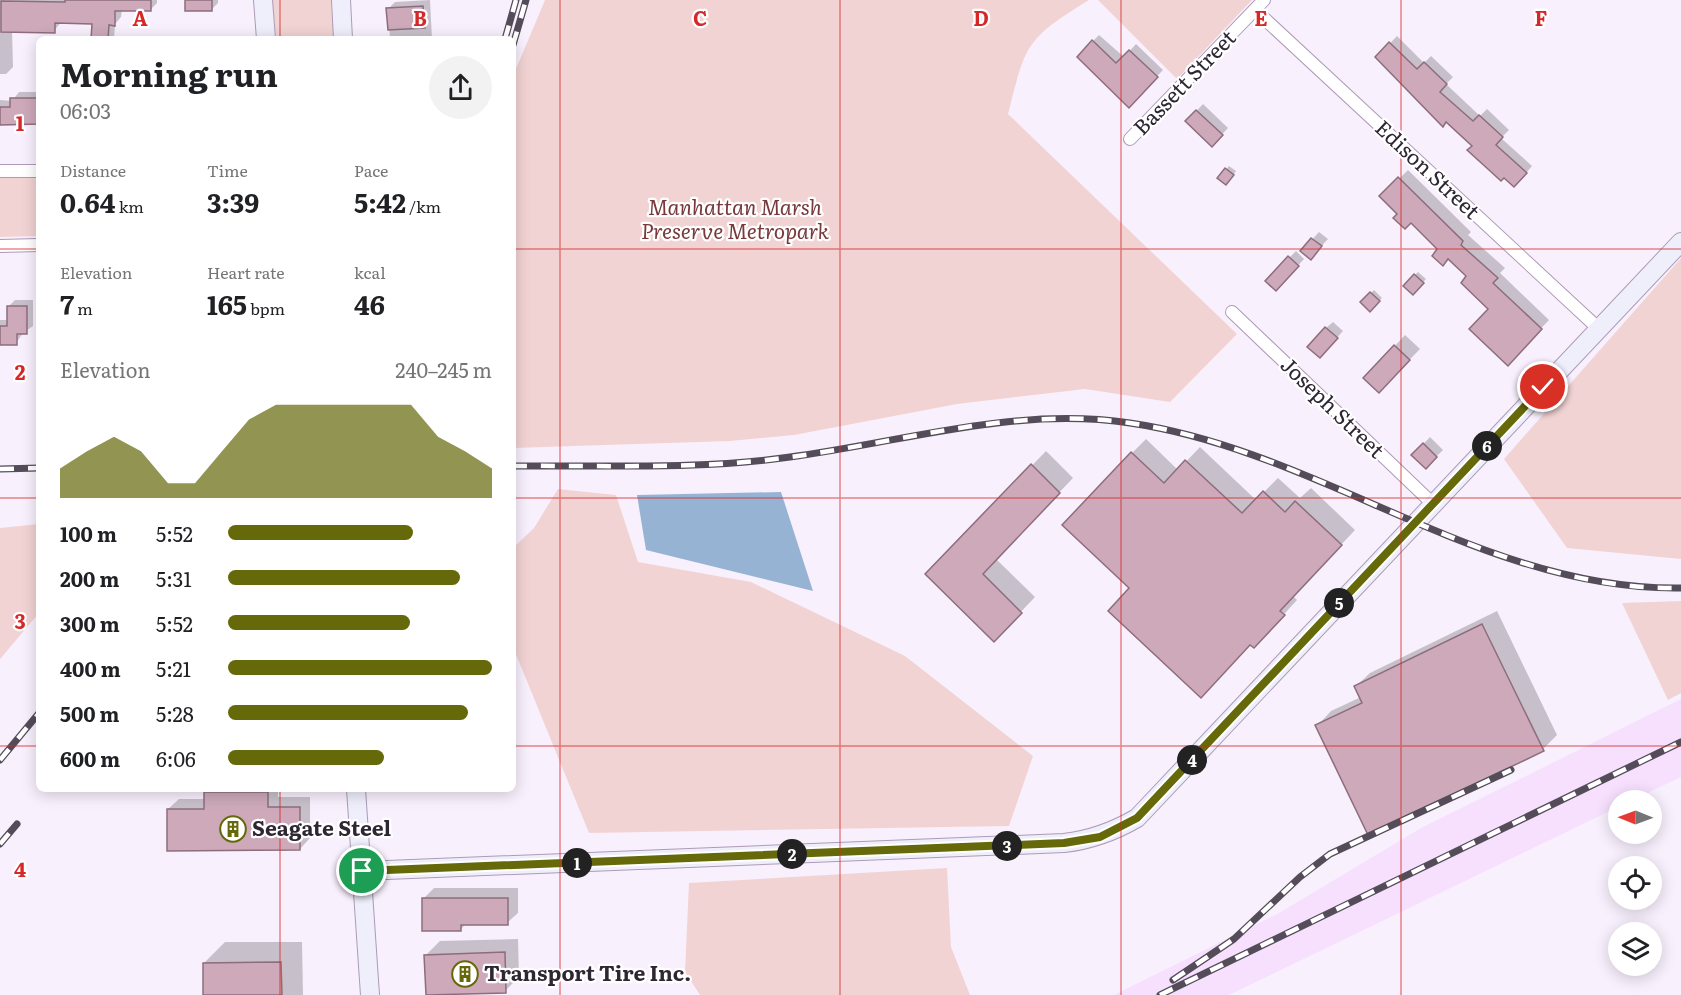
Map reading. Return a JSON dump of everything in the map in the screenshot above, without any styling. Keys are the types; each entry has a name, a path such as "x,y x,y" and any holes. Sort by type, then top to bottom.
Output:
{"street":[{"path":"263,0 266,36"},
{"path":"341,0 343,36"},
{"name":"Bassett Street","path":"1130,139 1264,0"},
{"name":"Edison Street","path":"1255,10 1599,329"},
{"path":"0,171 36,171"},
{"path":"362,871 1064,843 1100,837 1137,818 1432,503 1681,242"},
{"path":"0,246 36,245"},
{"name":"Joseph Street","path":"1232,312 1432,503"},
{"path":"356,792 370,995"}],"shaded area":[{"path":"1681,699 1681,777 1654,790 1608,790 1608,812 1229,995 1114,995 1279,913 1421,828"}],"green space":[{"path":"272,0 331,0 334,36 276,36"},
{"name":"Manhattan Marsh Preserve Metropark","path":"545,0 1089,0 1052,24 1032,45 1019,72 1008,114 1237,334 1170,402 1085,389 957,404 794,435 730,441 516,448 516,69"},
{"path":"1098,0 1252,0 1177,79"},
{"path":"0,177 36,177 36,236 0,237"},
{"path":"1681,258 1681,559 1567,548 1504,459"},
{"path":"558,489 616,495 638,562 751,582 905,656 1033,756 1009,826 589,833 516,654 516,545 534,528"},
{"path":"36,524 36,617 0,659 0,528"},
{"path":"1681,601 1681,693 1668,700 1622,603"},
{"path":"947,868 951,947 970,995 700,995 685,972 689,883"}],"water":[{"path":"781,492 813,591 646,550 637,495"}],"building":[{"path":"65,0 151,0 151,11 115,11 115,26 109,25 108,36 91,36 92,24 55,23 55,33 1,32 1,1 65,2"},
{"path":"185,0 212,0 212,11 185,11"},
{"path":"423,6 425,28 388,30 386,8"},
{"path":"1092,40 1116,63 1129,50 1158,77 1129,108 1077,57"},
{"path":"1389,42 1417,69 1424,62 1447,84 1440,92 1473,121 1479,115 1503,137 1496,145 1527,173 1514,187 1504,178 1501,181 1467,150 1472,146 1446,122 1443,127 1375,57"},
{"path":"10,98 36,98 36,124 0,125 0,107 10,107"},
{"path":"1196,110 1223,135 1212,147 1185,121"},
{"path":"1225,168 1234,175 1226,185 1217,178"},
{"path":"1398,177 1463,241 1461,245 1498,278 1493,283 1542,329 1508,366 1469,329 1488,309 1461,283 1466,276 1448,259 1443,266 1432,256 1437,249 1411,223 1405,229 1393,218 1397,214 1379,196"},
{"path":"1311,238 1322,246 1311,260 1300,251"},
{"path":"1288,256 1299,266 1276,291 1265,281"},
{"path":"1414,274 1424,283 1413,295 1403,286"},
{"path":"1370,292 1380,301 1370,312 1360,302"},
{"path":"7,306 27,306 27,334 17,334 17,345 0,345 0,326 7,326"},
{"path":"1325,327 1338,338 1320,358 1307,347"},
{"path":"1394,345 1410,360 1379,393 1363,378"},
{"path":"1423,443 1437,457 1426,469 1411,455"},
{"path":"1131,452 1164,483 1185,460 1242,513 1263,491 1285,512 1295,501 1342,545 1280,611 1285,615 1254,648 1250,645 1201,698 1108,611 1129,588 1062,525"},
{"path":"1031,464 1060,493 983,574 1022,613 994,642 925,574"},
{"path":"1482,624 1544,751 1368,835 1315,725 1362,703 1354,686"},
{"name":"Seagate Steel","path":"204,792 268,792 268,807 300,807 300,850 167,851 167,809 204,809"},
{"name":"Transport Tire Inc.","path":"422,898 508,898 508,925 461,925 461,931 422,931"},
{"name":"Transport Tire Inc.","path":"505,952 506,993 426,995 424,955"},
{"path":"281,962 282,995 203,995 203,963"}],"railway":[{"path":"506,36 516,0"},
{"path":"516,36 526,0"},
{"path":"516,466 721,464 833,451 1002,422 1087,419 1130,423 1201,438 1269,461 1470,544 1538,567 1608,583 1681,588"},
{"path":"0,469 36,468"},
{"path":"0,760 36,717"},
{"path":"1160,995 1681,742"},
{"path":"1173,980 1234,939 1300,877 1330,854 1511,770"},
{"path":"0,844 17,824"}],"place":[{"name":"Seagate Steel","path":"233,829"},
{"name":"Transport Tire Inc.","path":"465,974"}],"route":[{"path":"362,871 1064,843 1100,837 1137,818 1543,387"}]}
